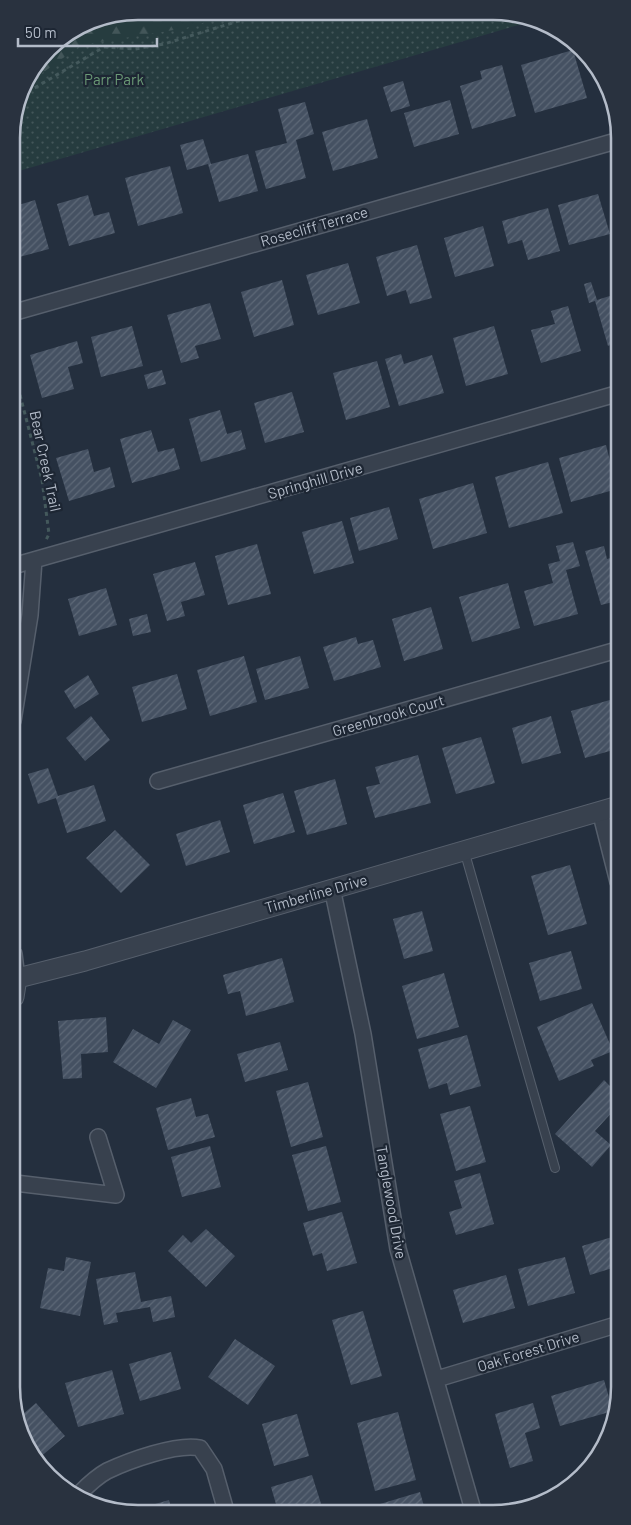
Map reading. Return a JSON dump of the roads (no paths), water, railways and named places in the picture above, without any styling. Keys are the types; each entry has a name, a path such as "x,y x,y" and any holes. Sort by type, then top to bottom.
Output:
{"street":[{"name":"Rosecliff Terrace","path":"20,311 611,142"},
{"name":"Springhill Drive","path":"20,564 611,395"},
{"path":"20,677 30,615 34,560"},
{"name":"Greenbrook Court","path":"158,781 611,652"},
{"path":"609,809 611,825"},
{"name":"Timberline Drive","path":"20,977 85,961 609,809"},
{"name":"Tanglewood Drive","path":"332,888 363,1034 398,1249 437,1379 472,1505"},
{"path":"20,1184 116,1195 98,1137"},
{"name":"Oak Forest Drive","path":"437,1379 611,1326"},
{"path":"83,1491 92,1481 107,1471 155,1454 191,1446 200,1448 214,1469 224,1505"}],"lane":[{"path":"464,850 555,1168"}],"park label":[{"name":"Parr Park","path":"114,79"}]}
